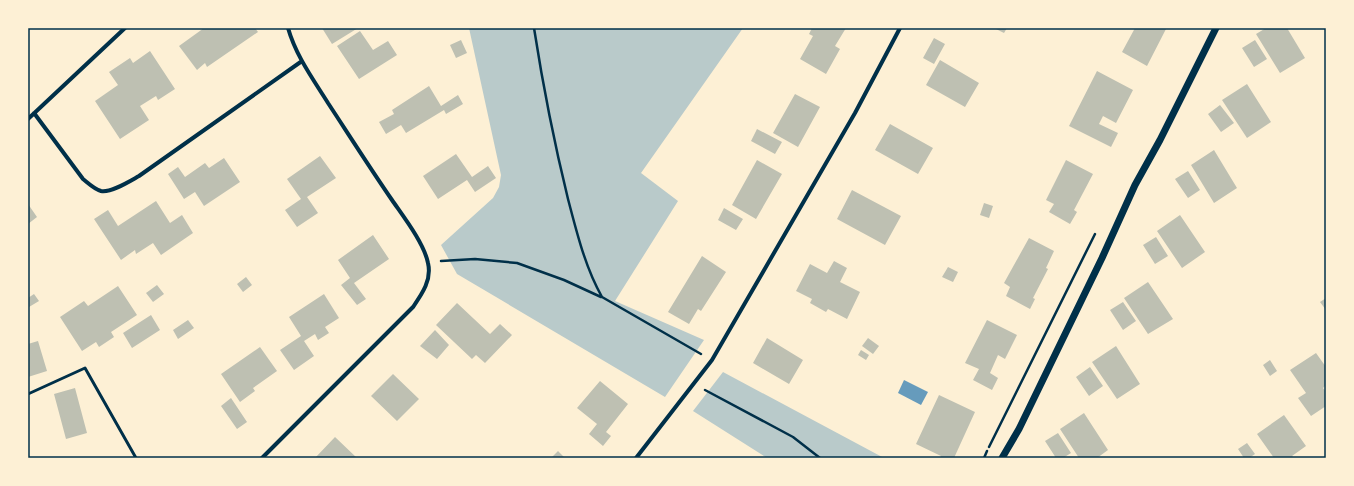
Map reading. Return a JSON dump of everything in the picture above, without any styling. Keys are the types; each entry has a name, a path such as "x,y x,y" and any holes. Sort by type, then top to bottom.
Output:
{"street":[{"path":"28,119 125,28"},
{"path":"262,458 413,307 424,290 429,276 428,262 423,249 412,230 364,160 302,61 288,28"},
{"path":"636,458 712,360 856,113 900,28"},
{"path":"1002,458 1019,429 1102,258 1135,185 1160,140 1216,28"},
{"path":"34,113 83,179 91,186 102,191 119,187 139,176 302,61"}],"lane":[{"path":"28,394 85,368 136,458"}],"path":[{"path":"534,28 543,87 559,162 576,230 588,268 602,297"},
{"path":"428,262 475,259 517,263 564,280 602,297 712,360"},
{"path":"694,384 793,437 820,458"}],"shaded area":[{"path":"469,28 743,28 641,173 678,201 615,301 704,340 665,397 457,274 441,245 493,198 499,187 501,175"},
{"path":"723,372 884,458 767,458 693,411"}],"water":[{"path":"904,380 928,392 921,405 898,393"}],"building":[{"path":"204,28 255,28 258,32 207,67 205,63 197,70 179,46"},
{"path":"322,28 358,28 332,44"},
{"path":"812,28 846,28 835,46 840,49 826,74 800,59 813,36 809,34"},
{"path":"994,28 1007,28 1004,33"},
{"path":"1135,28 1166,29 1147,66 1122,52"},
{"path":"1266,28 1287,28 1305,58 1280,73 1256,34"},
{"path":"360,31 373,50 388,41 397,55 359,79 337,46"},
{"path":"934,38 945,44 934,64 923,58"},
{"path":"461,40 467,53 456,58 450,45"},
{"path":"1255,40 1267,59 1254,67 1242,48"},
{"path":"150,51 175,89 158,100 156,96 140,106 149,120 120,139 95,101 118,85 109,72 130,58 133,63"},
{"path":"940,60 979,83 965,107 926,85"},
{"path":"1097,71 1133,90 1116,123 1103,116 1099,124 1118,133 1111,147 1069,126"},
{"path":"1247,84 1271,122 1247,138 1222,100"},
{"path":"429,86 441,106 458,95 463,104 446,114 444,110 406,133 401,125 386,134 379,122 394,114 392,110"},
{"path":"795,94 820,107 798,147 773,133"},
{"path":"1220,105 1234,123 1221,132 1208,114"},
{"path":"890,124 933,148 918,174 875,150"},
{"path":"757,129 782,142 775,154 751,141"},
{"path":"1214,150 1237,188 1214,203 1191,165"},
{"path":"456,154 472,177 488,166 496,178 475,192 467,180 438,199 423,176"},
{"path":"320,156 336,178 307,197 318,213 297,227 285,210 301,199 287,179"},
{"path":"224,158 240,182 204,206 195,192 184,199 168,174 178,167 185,177 205,163 209,168"},
{"path":"757,160 782,174 756,219 732,205"},
{"path":"1066,160 1093,174 1074,210 1077,212 1070,224 1049,212 1054,204 1046,200"},
{"path":"1188,171 1200,190 1188,198 1175,179"},
{"path":"852,190 901,216 885,245 837,219"},
{"path":"156,201 170,223 182,215 193,233 161,255 153,243 136,254 135,250 121,260 94,219 108,210 118,226"},
{"path":"984,203 993,206 989,218 980,215"},
{"path":"28,204 37,217 28,224"},
{"path":"724,208 743,219 736,230 718,220"},
{"path":"1180,215 1205,252 1182,268 1157,231"},
{"path":"373,235 389,259 354,283 366,299 357,305 341,285 350,278 338,260"},
{"path":"1156,237 1168,256 1155,264 1143,245"},
{"path":"1029,238 1054,251 1046,268 1048,269 1033,298 1035,299 1030,309 1006,296 1010,287 1004,283"},
{"path":"702,256 726,272 701,311 698,309 689,324 668,312"},
{"path":"834,261 847,268 840,282 860,292 847,319 828,309 826,312 810,303 812,299 796,291 810,264 827,273"},
{"path":"948,267 958,272 953,282 942,277"},
{"path":"246,277 252,285 243,292 237,284"},
{"path":"1148,282 1173,319 1148,334 1124,298"},
{"path":"157,285 164,294 153,302 146,293"},
{"path":"118,286 137,315 111,332 114,337 99,347 96,342 82,351 60,317 84,301 88,306"},
{"path":"34,294 39,301 29,307 28,298"},
{"path":"324,294 339,318 325,327 329,333 318,340 315,334 304,341 314,356 294,370 280,350 301,336 289,317"},
{"path":"1326,298 1326,310 1320,302"},
{"path":"1123,302 1136,321 1123,330 1110,310"},
{"path":"457,303 490,334 500,324 512,335 485,363 476,355 472,359 436,325"},
{"path":"151,315 160,330 132,348 123,333"},
{"path":"188,320 194,328 178,339 173,330"},
{"path":"987,320 1017,335 1005,359 998,355 990,373 998,378 992,390 973,380 979,369 965,363"},
{"path":"435,330 449,345 437,359 420,346"},
{"path":"767,338 803,360 789,384 753,363"},
{"path":"868,338 879,346 873,354 862,346"},
{"path":"38,341 47,371 28,377 28,344"},
{"path":"1116,346 1140,384 1117,399 1092,362"},
{"path":"260,347 277,371 253,388 255,391 240,402 221,374"},
{"path":"861,350 869,355 866,360 858,355"},
{"path":"1316,353 1326,367 1326,385 1323,388 1326,392 1326,406 1311,416 1298,398 1306,393 1290,370"},
{"path":"1270,360 1277,371 1270,376 1263,365"},
{"path":"1090,367 1103,386 1089,396 1076,377"},
{"path":"393,374 419,399 397,421 371,396"},
{"path":"600,381 628,404 606,432 611,436 603,446 589,434 597,424 577,408"},
{"path":"75,388 87,433 66,439 54,394"},
{"path":"939,395 975,412 954,458 940,458 941,456 916,444"},
{"path":"231,398 247,422 237,429 221,406"},
{"path":"1084,413 1108,450 1097,458 1079,458 1060,429"},
{"path":"1284,415 1306,446 1292,456 1294,458 1274,458 1257,434"},
{"path":"1058,433 1071,453 1063,458 1056,458 1045,441"},
{"path":"335,437 357,458 315,458"},
{"path":"1247,443 1255,454 1249,458 1244,458 1238,449"},
{"path":"558,451 565,458 551,458"}]}
